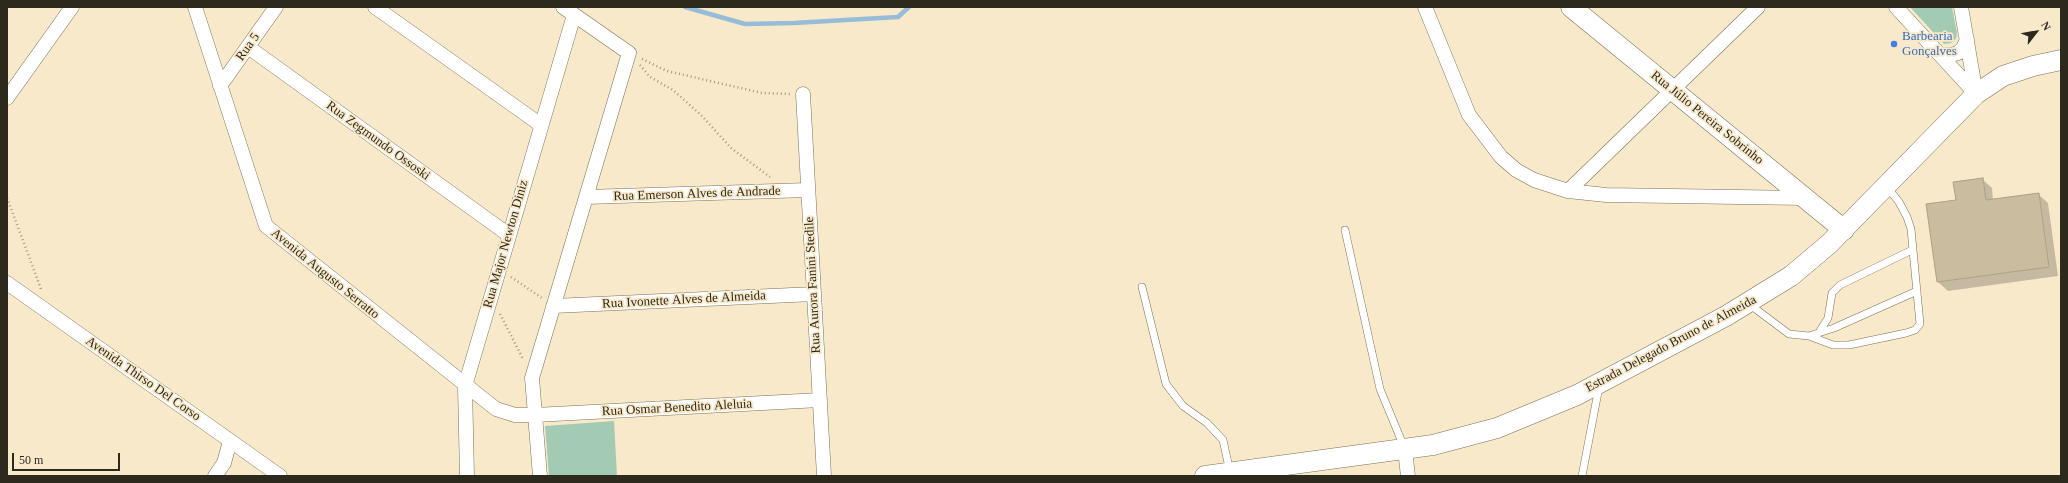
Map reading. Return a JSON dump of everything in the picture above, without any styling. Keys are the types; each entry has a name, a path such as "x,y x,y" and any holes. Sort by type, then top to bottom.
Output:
{"main road":[{"name":"Rua Júlio Pereira Sobrinho","path":"1571,7 1844,230"},
{"name":"Estrada Delegado Bruno de Almeida","path":"1205,476 1433,445 1498,428 1553,406 1600,383 1748,304 1812,260 1844,230 1976,94 2003,76 2033,66 2061,60"}],"street":[{"name":"Avenida Augusto Serratto","path":"195,7 266,226 465,386 496,409 505,414 535,415"},
{"name":"Rua 5","path":"220,86 276,7"},
{"path":"375,7 541,125"},
{"path":"1425,7 1461,99 1469,115 1490,145 1501,157 1522,174 1552,188 1606,195 1804,198"},
{"path":"1568,191 1758,7"},
{"path":"1896,7 1976,94"},
{"path":"1961,7 1976,94"},
{"path":"7,98 65,11"},
{"path":"540,476 532,378 629,53 568,11"},
{"name":"Rua Major Newton Diniz","path":"467,476 465,386 541,125 568,11"},
{"path":"1940,54 1951,55 1958,53 1963,48 1967,40"},
{"name":"Rua Zegmundo Ossoski","path":"248,47 509,235"},
{"name":"Rua Aurora Fanini Stedile","path":"802,94 824,476"},
{"name":"Rua Emerson Alves de Andrade","path":"586,197 808,190"},
{"name":"Avenida Thirso Del Corso","path":"7,283 280,476"},
{"name":"Rua Ivonette Alves de Almeida","path":"553,306 814,294"},
{"name":"Rua Osmar Benedito Aleluia","path":"535,415 820,400"},
{"path":"215,476 224,463 230,441"},
{"path":"1405,450 1408,476"}],"lane":[{"path":"1748,304 1789,334 1809,336 1833,345 1849,345 1915,330 1920,324 1911,229 1907,217 1899,202 1886,186"},
{"path":"1345,230 1380,389 1405,450"},
{"path":"1818,334 1828,318 1832,293 1840,285 1912,250"},
{"path":"1142,287 1166,384 1183,406 1207,423 1223,440 1231,473"},
{"path":"1809,336 1818,334 1917,291"},
{"path":"1582,476 1600,383"}],"path":[{"path":"629,53 667,71 762,93 779,95 802,94"},
{"path":"629,53 650,77 673,90 702,116 731,148 790,191"},
{"path":"7,198 51,314"},
{"path":"499,268 553,306"},
{"path":"491,295 532,378"}],"green space":[{"path":"1910,7 1952,7 1957,33 1956,39 1951,43 1944,44"},
{"path":"614,421 617,476 549,476 545,426"}],"building":[{"path":"1983,178 1986,200 2039,193 2049,267 1937,282 1926,204 1956,200 1953,182"}],"waterway":[{"path":"685,7 745,24 794,23 898,17 909,7"}],"place":[{"name":"Barbearia Gonçalves","path":"1894,44"}]}
